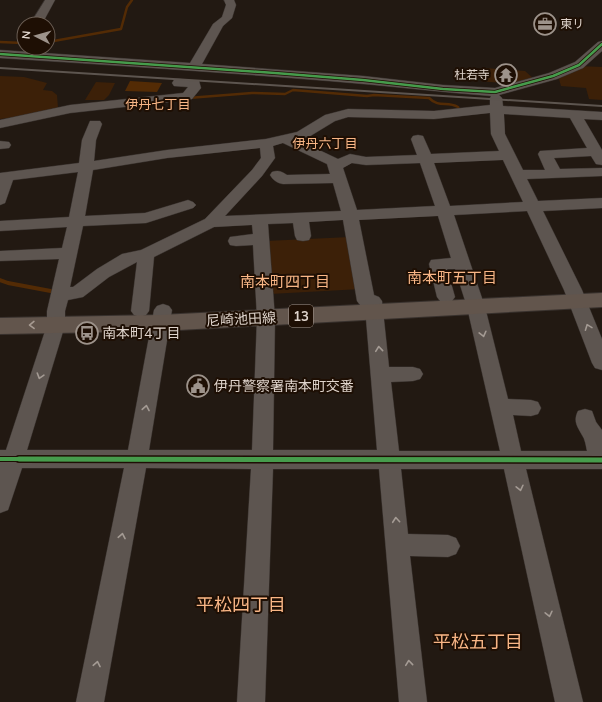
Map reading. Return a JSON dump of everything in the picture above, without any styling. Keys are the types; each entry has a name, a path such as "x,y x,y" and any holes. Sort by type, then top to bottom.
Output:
{"main road":[{"name":"尼崎池田線","path":"576,296 602,288"},
{"name":"尼崎池田線","path":"0,326 57,310 161,317 371,305 576,296 602,300"},
{"name":"尼崎池田線","path":"371,305 446,297 475,301"},
{"name":"尼崎池田線","path":"0,312 57,310 140,311 161,317"}],"street":[{"path":"41,16 50,0"},
{"path":"194,67 219,24 226,18 231,5 229,0"},
{"path":"585,61 602,44"},
{"path":"0,54 16,53"},
{"path":"56,55 363,80 443,90 495,92 553,76 585,61 602,58"},
{"path":"0,124 70,109 187,96 195,88 195,84 178,82"},
{"path":"495,92 498,134 576,296 602,363"},
{"path":"0,200 3,176 86,167 167,154 266,143 302,135 330,118 348,113 434,115 491,109 602,116"},
{"path":"575,115 599,157"},
{"path":"0,503 7,459 57,310 68,253 76,223 86,167 88,140 95,124"},
{"path":"285,139 334,162 350,214 371,305 381,375 413,702"},
{"path":"418,139 475,301 569,702"},
{"path":"57,310 103,273 128,258 146,254 211,222 257,173 268,158 266,143"},
{"path":"555,174 545,154 599,157"},
{"path":"277,175 283,180 337,172 350,158 366,161 508,155"},
{"path":"518,176 602,172"},
{"path":"211,222 350,214 602,203"},
{"path":"0,226 146,218 188,205"},
{"path":"300,217 303,236"},
{"path":"250,702 262,460 266,312 260,219"},
{"path":"236,241 261,239"},
{"path":"0,256 68,253"},
{"path":"140,311 146,254"},
{"path":"446,297 437,264 462,263"},
{"path":"90,702 137,458 161,317"},
{"path":"381,375 413,374"},
{"path":"501,407 531,408"},
{"path":"7,459 137,458 390,461 601,460 592,431 587,426 585,417"},
{"path":"398,545 448,546"}],"shaded area":[{"path":"578,66 602,67 602,100 589,99 586,88 561,86 559,79 553,79"},
{"name":"杜若寺","path":"485,68 525,71 534,79 508,83 481,81"},
{"path":"0,76 24,77 47,83 43,90 52,91 57,95 58,108 24,116 0,119"},
{"path":"130,81 162,83 157,92 125,91"},
{"path":"96,82 115,83 109,95 104,100 85,100"},
{"path":"350,237 361,289 270,294 266,241"}],"waterway":[{"path":"56,41 121,29 127,7 132,0"},
{"path":"0,42 16,43"},
{"path":"188,98 252,93 285,94 293,90 367,96 374,95 429,98 436,103 454,105 458,107 459,110"},
{"path":"0,280 8,283 56,292"}],"railway":[{"path":"0,68 602,106"}],"cycle path":[{"path":"0,54 275,73 363,80 443,89 495,92 553,76 579,65 602,44"},
{"path":"0,459 602,460"}],"place":[{"name":"東リ","path":"545,24"},
{"name":"杜若寺","path":"506,75"},
{"name":"南本町4丁目","path":"87,333"},
{"name":"伊丹警察署南本町交番","path":"198,386"}],"district":[{"name":"伊丹七丁目","path":"158,104"},
{"name":"伊丹六丁目","path":"325,143"},
{"name":"南本町五丁目","path":"452,278"},
{"name":"南本町四丁目","path":"285,282"},
{"name":"平松四丁目","path":"241,605"},
{"name":"平松五丁目","path":"478,642"}]}
